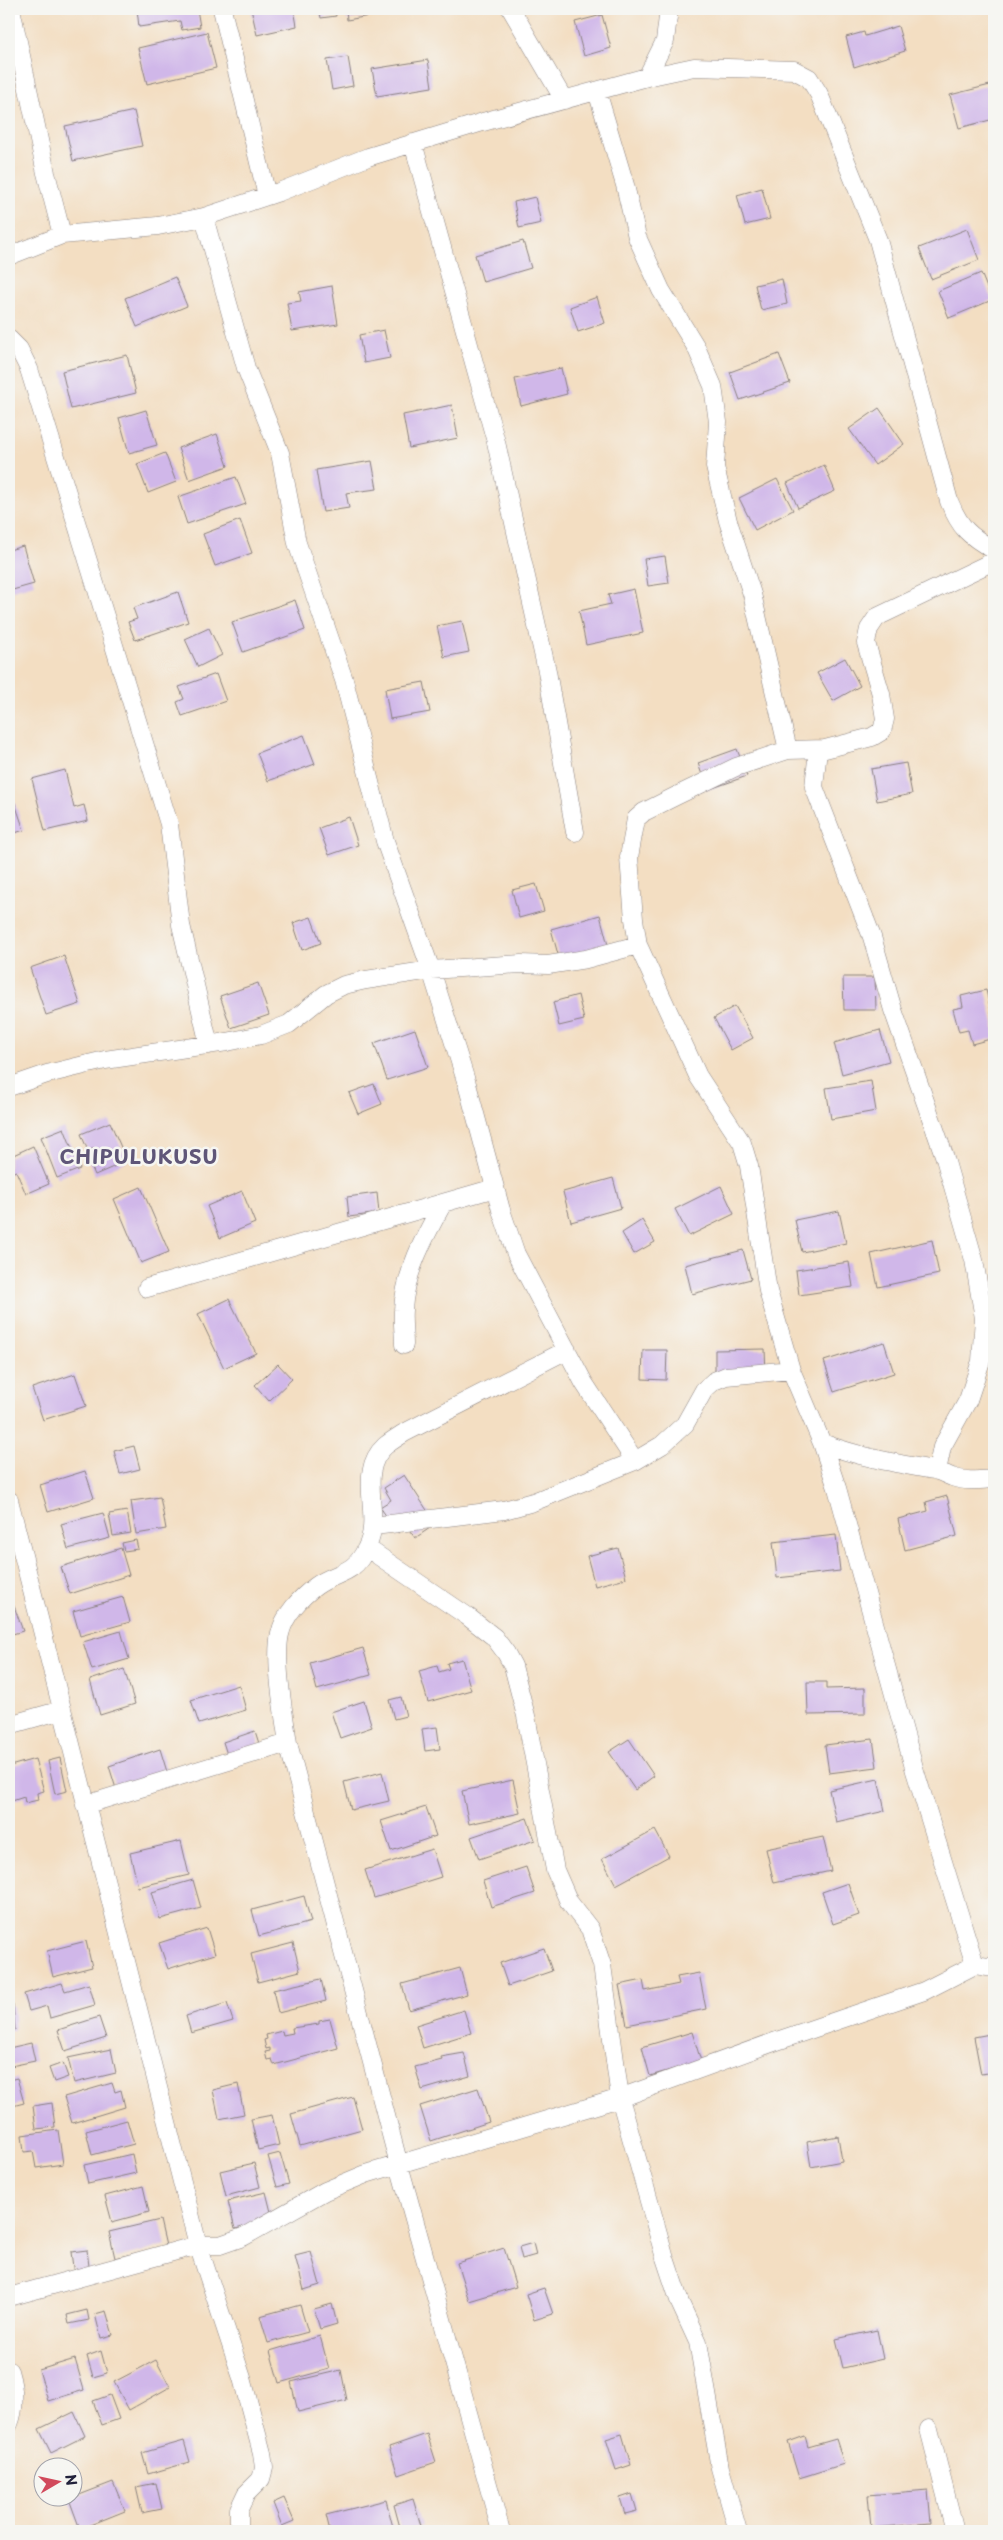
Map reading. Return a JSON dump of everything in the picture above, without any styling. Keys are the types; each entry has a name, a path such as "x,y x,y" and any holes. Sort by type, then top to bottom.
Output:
{"street":[{"path":"11,9 46,173 62,235"},
{"path":"222,9 267,196"},
{"path":"512,9 564,100"},
{"path":"646,77 664,41 670,9"},
{"path":"9,256 62,235 158,226 204,217 267,196 368,157 646,77 694,67 794,70 809,78 832,124 878,240 949,501 957,522 972,538 994,550"},
{"path":"597,91 625,184 637,237 661,290 696,347 713,386 718,422 715,467 728,521 752,594 788,750"},
{"path":"413,143 496,442 548,671 575,832"},
{"path":"204,217 246,368 280,453 297,543 344,680 385,841 431,970 467,1084 495,1188 516,1254 584,1383 635,1461"},
{"path":"9,339 19,349 29,368 169,824 181,925 209,1045"},
{"path":"974,1965 915,1772 837,1488 822,1443 791,1370 768,1291 749,1166 742,1143 698,1076 638,945 634,919 630,857 636,819 644,812 736,767 788,750 818,750 872,738 882,731 886,719 882,694 866,643 869,629 876,617 994,561"},
{"path":"818,750 814,787 872,936 893,1010 944,1155 974,1260 984,1318 981,1361 968,1400 942,1447 936,1471"},
{"path":"9,1087 47,1074 106,1060 209,1045 261,1035 289,1024 326,994 344,985 431,970 521,964 548,965 586,959 638,945"},
{"path":"147,1288 495,1188"},
{"path":"404,1345 403,1310 408,1282 425,1236 443,1203"},
{"path":"495,2529 288,1743 279,1635 284,1622 295,1607 316,1586 355,1567 367,1548 374,1526 370,1475 374,1462 385,1446 404,1433 567,1350"},
{"path":"374,1526 504,1510 532,1502 635,1461 662,1445 685,1424 704,1390 714,1381 726,1376 791,1370"},
{"path":"822,1443 845,1452 887,1463 936,1471 954,1478 975,1481 994,1479"},
{"path":"9,1500 12,1526 62,1710 198,2245 242,2378 262,2453 264,2468 261,2479 246,2494 239,2509 239,2531"},
{"path":"367,1548 467,1616 494,1638 506,1653 513,1666 526,1716 555,1870 569,1902 590,1929 602,1965 620,2098 665,2258 680,2303 698,2342 720,2468 738,2531"},
{"path":"9,1725 62,1710"},
{"path":"86,1805 288,1743"},
{"path":"9,2296 198,2245 220,2245 243,2237 325,2191 366,2174 620,2098 774,2042 924,1991 974,1965 994,1968"},
{"path":"9,2371 14,2387 12,2417 9,2424"},
{"path":"929,2430 954,2531"}],"building":[{"path":"137,9 197,9 200,27 182,30 180,21 139,27"},
{"path":"251,9 294,9 297,26 257,35"},
{"path":"319,9 335,9 336,16 321,18"},
{"path":"346,9 368,9 369,16 347,20"},
{"path":"602,15 611,48 584,56 575,22"},
{"path":"898,26 905,51 854,67 846,37 864,32 865,36"},
{"path":"207,32 216,68 147,84 138,48"},
{"path":"348,57 353,86 332,90 327,60"},
{"path":"428,60 432,87 377,96 372,69"},
{"path":"994,84 994,119 959,128 950,95"},
{"path":"134,111 142,146 73,161 65,126"},
{"path":"762,188 770,219 745,225 737,195"},
{"path":"535,197 541,223 519,228 514,202"},
{"path":"967,229 979,260 931,279 919,248"},
{"path":"523,241 531,268 483,282 475,255"},
{"path":"981,273 992,300 949,318 938,291"},
{"path":"175,277 187,306 137,327 125,298"},
{"path":"782,279 787,304 761,310 755,285"},
{"path":"332,286 338,324 292,331 287,303 301,301 299,292"},
{"path":"597,297 605,323 578,332 570,307"},
{"path":"384,330 390,358 364,363 359,335"},
{"path":"779,354 790,383 740,400 730,372"},
{"path":"127,355 136,393 71,409 62,371"},
{"path":"561,368 567,394 521,406 515,379"},
{"path":"452,405 458,438 409,448 403,415"},
{"path":"879,408 904,444 875,465 849,429"},
{"path":"146,410 157,445 129,453 119,418"},
{"path":"217,434 228,466 189,480 178,448"},
{"path":"165,453 176,482 148,493 137,464"},
{"path":"372,461 377,489 346,493 349,508 323,512 316,470"},
{"path":"824,465 835,491 798,508 787,483"},
{"path":"236,477 246,504 187,524 178,497"},
{"path":"777,479 793,510 755,530 739,498"},
{"path":"240,520 252,553 215,566 203,534"},
{"path":"23,546 34,584 9,591 9,550"},
{"path":"665,556 669,583 648,586 644,559"},
{"path":"634,589 643,633 586,645 579,611 611,604 608,595"},
{"path":"178,592 188,622 135,640 128,622 137,619 133,608"},
{"path":"295,600 305,630 243,652 232,622"},
{"path":"462,621 469,652 444,657 437,626"},
{"path":"209,628 222,655 198,667 185,639"},
{"path":"845,658 860,686 833,701 817,673"},
{"path":"216,674 226,701 182,716 177,702 184,699 179,687"},
{"path":"424,682 430,712 390,719 385,689"},
{"path":"304,735 315,764 268,781 257,753"},
{"path":"737,749 747,776 707,790 698,763"},
{"path":"906,763 912,794 877,801 871,769"},
{"path":"65,770 74,808 84,805 88,821 45,831 32,779"},
{"path":"9,786 24,830 9,835"},
{"path":"349,817 358,845 329,855 319,828"},
{"path":"536,884 544,911 519,918 512,890"},
{"path":"600,915 608,945 559,958 551,929"},
{"path":"311,917 321,943 302,950 293,923"},
{"path":"64,956 80,1004 46,1015 30,968"},
{"path":"843,977 875,977 876,1010 844,1010"},
{"path":"258,983 269,1015 231,1028 220,996"},
{"path":"986,990 994,1023 994,1038 972,1044 968,1030 959,1032 953,1009 963,1007 961,996"},
{"path":"578,995 584,1020 559,1026 553,1002"},
{"path":"735,1006 753,1038 731,1050 714,1018"},
{"path":"415,1029 428,1067 387,1080 374,1043"},
{"path":"880,1030 889,1061 842,1074 834,1043"},
{"path":"871,1081 876,1111 831,1119 826,1088"},
{"path":"374,1084 382,1104 358,1114 349,1093"},
{"path":"110,1122 127,1161 95,1175 88,1159 97,1155 94,1148 88,1151 81,1134"},
{"path":"64,1128 80,1169 57,1178 41,1137"},
{"path":"33,1146 49,1184 26,1194 16,1171 9,1174 9,1157"},
{"path":"613,1178 621,1208 571,1222 563,1192"},
{"path":"721,1186 734,1214 689,1236 675,1209"},
{"path":"141,1187 169,1252 141,1263 114,1199"},
{"path":"242,1191 255,1223 220,1238 207,1206"},
{"path":"377,1193 379,1213 349,1217 347,1197"},
{"path":"839,1211 846,1243 802,1252 795,1220"},
{"path":"642,1220 655,1242 634,1254 622,1233"},
{"path":"932,1240 939,1274 878,1287 871,1254"},
{"path":"743,1250 751,1279 692,1294 685,1265"},
{"path":"849,1262 853,1287 799,1295 796,1270"},
{"path":"229,1299 256,1353 224,1368 198,1314"},
{"path":"884,1342 894,1373 834,1392 824,1361"},
{"path":"765,1349 766,1375 715,1376 715,1350"},
{"path":"643,1350 667,1350 666,1380 642,1379"},
{"path":"278,1364 292,1379 269,1401 255,1385"},
{"path":"75,1374 86,1406 43,1420 32,1388"},
{"path":"134,1446 140,1469 120,1474 114,1451"},
{"path":"85,1471 94,1498 48,1512 40,1485"},
{"path":"404,1475 436,1524 415,1538 407,1527 398,1533 380,1507 391,1500 384,1488"},
{"path":"947,1496 957,1536 905,1550 898,1519 928,1511 926,1502"},
{"path":"160,1497 166,1529 136,1534 131,1501"},
{"path":"127,1511 131,1533 113,1536 109,1514"},
{"path":"103,1513 110,1538 68,1549 61,1524"},
{"path":"836,1535 840,1571 777,1578 773,1542"},
{"path":"136,1540 138,1549 124,1551 122,1543"},
{"path":"121,1548 129,1575 70,1594 61,1567"},
{"path":"618,1548 626,1578 595,1586 587,1556"},
{"path":"123,1597 130,1622 80,1636 73,1611"},
{"path":"14,1606 23,1631 9,1635 9,1607"},
{"path":"121,1631 129,1659 92,1670 83,1642"},
{"path":"363,1648 371,1675 317,1690 310,1663"},
{"path":"462,1659 471,1690 428,1702 419,1671 437,1666 439,1672 449,1669 447,1663"},
{"path":"124,1669 135,1704 100,1715 90,1680"},
{"path":"807,1682 826,1682 826,1689 865,1688 865,1714 808,1715"},
{"path":"239,1685 246,1710 199,1724 191,1700"},
{"path":"9,1689 13,1705 9,1706"},
{"path":"401,1697 406,1716 394,1719 389,1700"},
{"path":"364,1701 372,1727 340,1738 331,1712"},
{"path":"437,1727 440,1749 425,1751 422,1729"},
{"path":"255,1731 262,1753 230,1764 223,1742"},
{"path":"629,1739 654,1776 635,1790 609,1752"},
{"path":"873,1739 877,1767 829,1773 825,1745"},
{"path":"160,1749 168,1775 117,1792 109,1766"},
{"path":"60,1758 67,1791 55,1794 48,1761"},
{"path":"35,1759 44,1791 37,1793 38,1800 25,1803 24,1797 9,1802 10,1766"},
{"path":"382,1772 389,1801 351,1810 344,1782"},
{"path":"878,1779 885,1811 836,1822 829,1790"},
{"path":"513,1780 520,1813 469,1824 462,1791"},
{"path":"426,1807 436,1836 391,1851 381,1821"},
{"path":"527,1818 535,1840 479,1859 471,1837"},
{"path":"655,1830 669,1856 616,1885 602,1859"},
{"path":"823,1837 831,1871 774,1883 766,1849"},
{"path":"181,1841 189,1875 138,1887 130,1853"},
{"path":"432,1849 441,1877 374,1898 365,1870"},
{"path":"526,1867 535,1893 491,1907 483,1881"},
{"path":"193,1880 201,1908 160,1919 152,1892"},
{"path":"848,1883 859,1915 833,1924 822,1892"},
{"path":"304,1896 311,1922 259,1936 252,1910"},
{"path":"207,1928 215,1954 168,1969 159,1943"},
{"path":"86,1941 92,1967 53,1977 47,1951"},
{"path":"293,1943 300,1971 258,1982 251,1954"},
{"path":"544,1948 552,1971 508,1986 500,1963"},
{"path":"460,1968 467,1994 409,2010 402,1984"},
{"path":"699,1973 706,2009 627,2025 619,1985 643,1980 645,1991 679,1984 677,1977"},
{"path":"321,1979 326,2001 278,2013 273,1990"},
{"path":"62,1983 65,1991 89,1984 95,2005 50,2018 47,2006 29,2011 24,1994"},
{"path":"227,2003 233,2021 191,2033 186,2016"},
{"path":"13,2005 15,2030 9,2031 9,2006"},
{"path":"464,2010 471,2033 423,2048 416,2025"},
{"path":"99,2017 106,2038 65,2051 58,2030"},
{"path":"330,2019 338,2048 274,2065 272,2059 267,2060 265,2052 270,2051 270,2048 266,2049 264,2040 267,2039 266,2035 282,2031 283,2035 293,2033 292,2028 319,2024 319,2021"},
{"path":"692,2032 701,2061 650,2076 642,2047"},
{"path":"990,2034 992,2044 994,2043 994,2072 981,2074 974,2037"},
{"path":"31,2043 35,2061 11,2066 9,2048"},
{"path":"111,2049 116,2073 74,2083 68,2058"},
{"path":"464,2053 470,2076 422,2090 415,2067 442,2060 441,2057"},
{"path":"63,2063 68,2077 54,2082 49,2068"},
{"path":"17,2078 24,2103 9,2107 9,2080"},
{"path":"112,2083 115,2092 121,2090 125,2107 72,2123 64,2097"},
{"path":"238,2084 244,2114 219,2119 213,2090"},
{"path":"478,2088 489,2122 431,2141 420,2106"},
{"path":"353,2097 362,2129 300,2146 291,2114"},
{"path":"52,2103 55,2127 36,2129 33,2106"},
{"path":"272,2115 279,2145 258,2150 251,2119"},
{"path":"127,2120 134,2144 92,2155 86,2131"},
{"path":"58,2130 63,2164 36,2168 33,2151 24,2152 22,2135"},
{"path":"838,2136 842,2161 811,2167 807,2142"},
{"path":"280,2153 289,2184 277,2187 268,2156"},
{"path":"132,2154 136,2173 88,2184 84,2165"},
{"path":"254,2163 260,2187 226,2196 220,2171"},
{"path":"143,2186 149,2212 112,2222 105,2196"},
{"path":"266,2192 273,2220 235,2229 228,2201"},
{"path":"160,2220 166,2246 115,2258 109,2232"},
{"path":"533,2243 536,2255 522,2259 519,2247"},
{"path":"504,2248 516,2287 469,2301 457,2263"},
{"path":"87,2250 90,2274 74,2275 71,2252"},
{"path":"311,2252 320,2285 304,2290 295,2256"},
{"path":"544,2288 553,2314 534,2320 526,2294"},
{"path":"332,2304 337,2324 320,2329 314,2309"},
{"path":"300,2305 308,2332 268,2343 260,2316"},
{"path":"87,2310 89,2320 69,2324 67,2315"},
{"path":"106,2311 113,2335 101,2338 95,2314"},
{"path":"877,2330 883,2359 843,2368 836,2339"},
{"path":"320,2336 329,2369 279,2383 270,2351"},
{"path":"101,2351 107,2373 93,2377 87,2356"},
{"path":"75,2359 84,2390 48,2401 39,2370"},
{"path":"156,2360 170,2387 129,2410 114,2382"},
{"path":"341,2370 347,2400 298,2412 291,2382"},
{"path":"110,2395 119,2419 102,2425 93,2401"},
{"path":"74,2412 85,2436 51,2453 39,2429"},
{"path":"427,2434 436,2462 398,2475 389,2447"},
{"path":"622,2434 631,2465 616,2470 606,2439"},
{"path":"805,2436 808,2447 836,2439 844,2464 799,2478 788,2442"},
{"path":"184,2441 190,2462 148,2474 142,2453"},
{"path":"113,2482 125,2511 80,2529 72,2508 82,2508 82,2494"},
{"path":"156,2483 162,2509 142,2513 136,2487"},
{"path":"928,2490 931,2523 871,2528 868,2495"},
{"path":"632,2494 637,2511 625,2514 620,2498"},
{"path":"284,2498 294,2521 282,2526 273,2503"},
{"path":"413,2499 421,2526 401,2531 394,2505"},
{"path":"386,2500 394,2531 330,2531 326,2515"}],"district":[{"name":"CHIPULUKUSU","path":"139,1157"}]}
